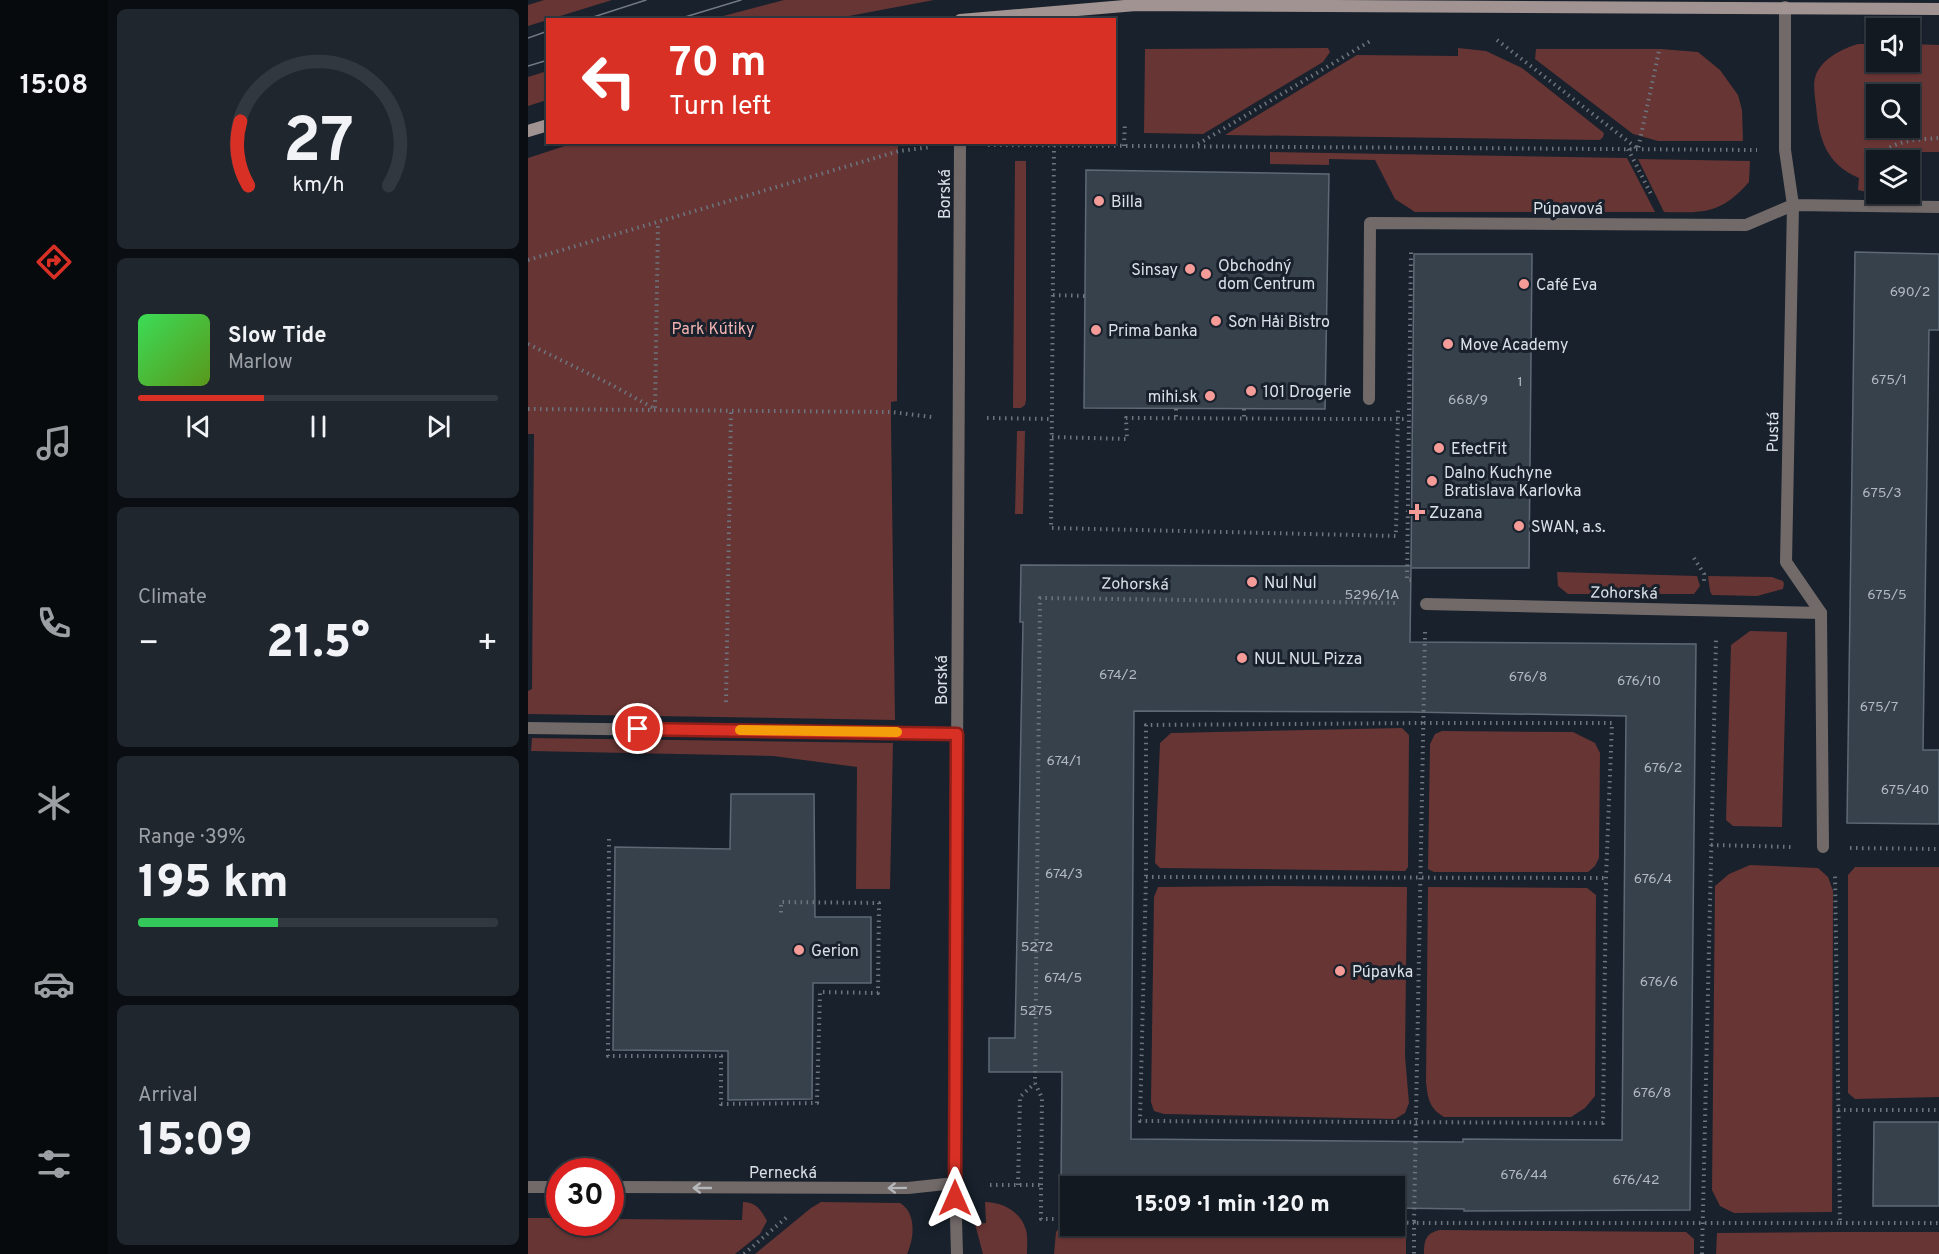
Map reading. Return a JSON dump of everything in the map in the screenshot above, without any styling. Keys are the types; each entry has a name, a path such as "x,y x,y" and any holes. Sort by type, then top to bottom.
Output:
{"main road":[{"path":"983,18 1136,5 1939,9"},
{"path":"528,131 546,126"}],"street":[{"name":"Pustá","path":"1785,7 1785,150 1793,205 1786,562 1821,613"},
{"name":"Borská","path":"957,1254 955,1183 960,144"},
{"name":"Púpavová","path":"1369,399 1370,223 1746,225 1793,205 1939,207"},
{"name":"Zohorská","path":"1426,604 1821,613"},
{"path":"1821,613 1823,848"},
{"path":"528,728 957,734"},
{"name":"Pernecká","path":"624,1187 908,1188 955,1183"},
{"path":"528,1187 546,1187"}],"path":[{"path":"1198,145 1372,40"},
{"path":"1497,40 1638,149"},
{"path":"1638,149 1659,51"},
{"path":"1124,146 1125,122"},
{"path":"1888,150 1899,142 1939,138"},
{"path":"528,260 899,151 941,145"},
{"path":"981,145 1760,150"},
{"path":"1054,145 1051,528 1396,536 1398,416"},
{"path":"1628,149 1655,202"},
{"path":"655,409 658,222"},
{"path":"1408,550 1411,243"},
{"path":"1053,295 1085,296"},
{"path":"528,344 655,409"},
{"path":"528,409 891,412 936,418"},
{"path":"1176,409 1176,418"},
{"path":"1244,409 1244,419"},
{"path":"725,730 731,410"},
{"path":"982,418 1053,419"},
{"path":"1052,436 1126,438 1126,418 1408,419"},
{"path":"1694,558 1704,574"},
{"name":"Zohorská","path":"1035,1083 1040,598 1398,603"},
{"path":"1414,1254 1419,878 1426,604"},
{"path":"1702,1254 1716,611"},
{"path":"1612,723 1606,878 1603,1123 1140,1121 1146,877 1146,725 1612,723"},
{"path":"609,839 608,1056 721,1056 721,1104 818,1103 819,992 878,993 879,903 781,902 781,917"},
{"path":"1711,845 1939,849"},
{"path":"1823,848 1835,867 1840,1223"},
{"path":"1146,877 1606,878"},
{"path":"1018,1185 1020,1097 1035,1083 1042,1098 1041,1219 1060,1219"},
{"path":"1838,1110 1939,1110"},
{"path":"990,1185 1041,1185"},
{"path":"744,1254 789,1216"},
{"path":"1405,1223 1939,1223"}],"green space":[{"path":"544,0 612,0 554,18 546,18 546,20 528,26 528,5"},
{"path":"784,0 934,0 838,18 716,18"},
{"path":"1858,44 1866,44 1866,72 1920,72 1920,44 1939,45 1939,152 1866,150 1866,192 1858,190 1859,178 1832,158 1819,129 1815,78 1822,65 1839,52"},
{"path":"1328,48 1330,52 1323,62 1203,134 1144,133 1145,49"},
{"path":"1458,48 1486,51 1522,68 1604,133 1603,137 1600,140 1225,135 1357,55 1458,56"},
{"path":"1536,49 1661,49 1698,52 1720,70 1738,95 1742,110 1743,141 1658,141 1633,134 1535,59"},
{"path":"546,71 546,100 528,106 528,77"},
{"name":"Park Kútiky","path":"571,144 898,144 897,401 891,402 895,720 528,714 528,691 532,689 534,434 528,434 528,158"},
{"path":"1270,152 1627,158 1655,212 1415,212 1395,199 1375,160 1329,159 1329,165 1270,164"},
{"path":"1638,159 1750,161 1749,182 1739,193 1720,206 1701,211 1664,212"},
{"path":"1015,161 1026,161 1026,400 1025,405 1021,408 1013,408"},
{"path":"1017,431 1025,431 1023,514 1015,514"},
{"path":"1557,572 1697,576 1700,586 1694,594 1568,594 1558,586"},
{"path":"1708,576 1772,577 1783,581 1784,584 1783,589 1757,596 1712,595"},
{"path":"1750,631 1787,632 1782,827 1733,826 1726,820 1731,645"},
{"path":"1402,728 1409,735 1408,867 1405,871 1160,868 1155,863 1160,743 1171,733"},
{"path":"1442,731 1573,732 1595,743 1600,753 1599,858 1595,866 1588,872 1434,872 1428,869 1430,744 1435,734"},
{"path":"532,738 893,743 890,889 856,889 857,767 773,756 531,751"},
{"path":"1750,865 1818,868 1828,877 1833,891 1832,1212 1734,1213 1720,1206 1712,1190 1715,886 1729,874"},
{"path":"1855,867 1939,867 1939,1097 1855,1099 1848,1093 1848,875"},
{"path":"1158,887 1407,887 1405,1056 1409,1103 1405,1113 1395,1119 1164,1114 1154,1111 1151,1102 1154,897"},
{"path":"1428,887 1587,888 1596,895 1595,1096 1585,1108 1571,1117 1444,1117 1432,1106 1426,1082"},
{"path":"743,1202 758,1207 767,1221 760,1234 735,1254 528,1254 528,1218 546,1218 546,1236 624,1236 624,1219 742,1220"},
{"path":"821,1202 900,1203 912,1220 911,1241 907,1254 755,1254"},
{"path":"985,1202 1005,1206 1016,1213 1027,1233 1027,1254 983,1254 975,1224 986,1223"},
{"path":"1060,1227 1060,1236 1405,1236 1405,1234 1406,1254 1054,1254 1056,1232"},
{"path":"1440,1230 1686,1232 1694,1239 1694,1254 1424,1254 1427,1238"},
{"path":"1939,1232 1939,1254 1716,1254 1717,1233"}],"building":[{"name":"Obchodný dom Centrum","path":"1086,170 1329,174 1325,409 1084,408"},
{"path":"1855,252 1939,254 1939,330 1929,330 1923,750 1939,750 1939,824 1847,823"},
{"path":"1414,254 1532,254 1529,568 1411,568 1410,642 1696,644 1690,1210 1464,1211 1464,1209 1405,1208 1405,1176 1061,1176 1062,1072 989,1072 989,1038 1015,1038 1023,622 1020,622 1021,565 1411,566","holes":["1134,711 1410,712 1626,716 1622,1140 1463,1139 1463,1142 1131,1139"]},
{"name":"Gerion","path":"731,794 814,794 815,917 871,917 871,983 813,983 812,1099 728,1100 728,1051 613,1050 615,847 730,849"},
{"path":"1874,1122 1939,1122 1939,1206 1873,1206"}],"tram line":[{"path":"590,18 646,0"},
{"path":"682,18 741,0"},
{"path":"528,38 546,32"},
{"path":"528,66 546,61"}],"slow traffic":[{"path":"740,730 897,732"}],"place":[{"name":"Billa","path":"1099,201"},
{"name":"Sinsay","path":"1190,269"},
{"name":"Obchodný dom Centrum","path":"1206,274"},
{"name":"Café Eva","path":"1524,284"},
{"name":"Sơn Hải Bistro","path":"1216,321"},
{"name":"Prima banka","path":"1096,330"},
{"name":"Move Academy","path":"1448,344"},
{"name":"101 Drogerie","path":"1251,391"},
{"name":"mihi.sk","path":"1210,396"},
{"name":"EfectFit","path":"1439,448"},
{"name":"Dalno Kuchyne Bratislava Karlovka","path":"1432,481"},
{"name":"Zuzana","path":"1417,512"},
{"name":"SWAN, a.s.","path":"1519,526"},
{"name":"Nul Nul","path":"1252,582"},
{"name":"NUL NUL Pizza","path":"1242,658"},
{"name":"Gerion","path":"799,950"},
{"name":"Púpavka","path":"1340,971"}],"route":[{"path":"638,729 957,734 955,1198"}]}
